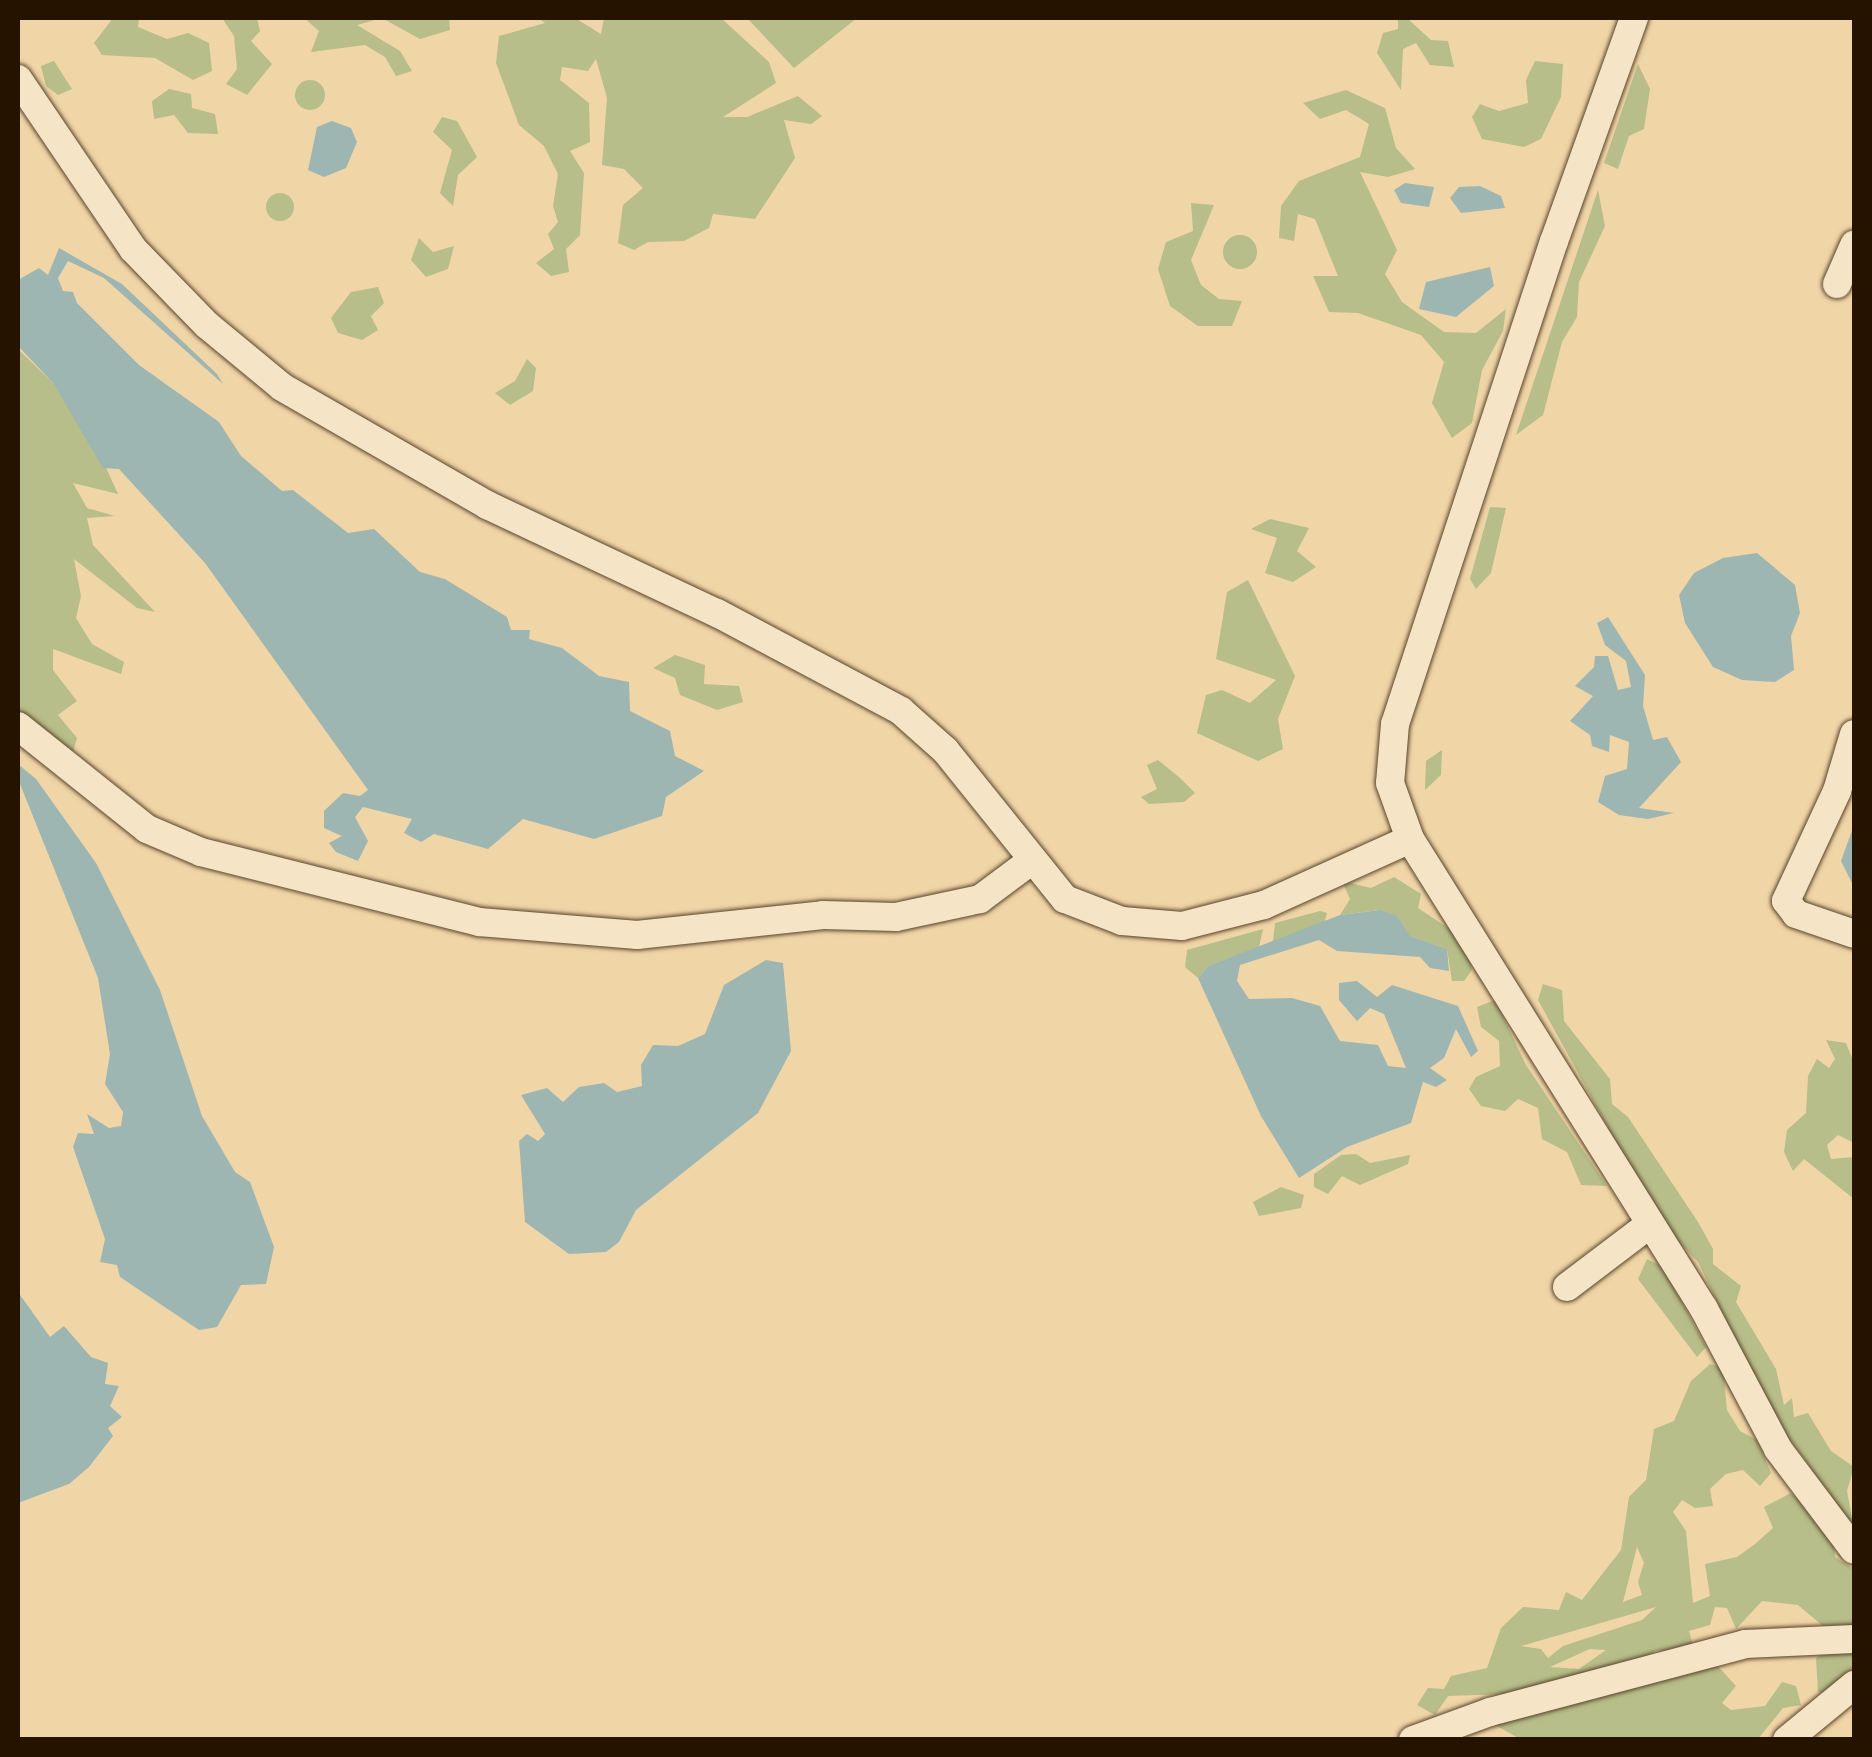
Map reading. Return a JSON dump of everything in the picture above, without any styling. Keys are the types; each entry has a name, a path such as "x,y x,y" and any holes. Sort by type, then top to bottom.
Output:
{"street":[{"path":"1634,18 1395,724 1390,783 1410,839 1650,1224 1778,1449 1854,1550"},
{"path":"18,79 28,122 134,249 207,324 282,387 487,506 717,613 901,711 945,750 1030,861 1066,898 1122,922 1182,926 1264,905 1410,839"},
{"path":"1837,284 1854,244"},
{"path":"18,726 147,829 200,852 479,922 637,935 823,915 896,917 980,899 1030,861"},
{"path":"1854,734 1846,793 1786,901 1796,914 1854,934"},
{"path":"1566,1287 1650,1224"},
{"path":"1412,1740 1490,1712 1745,1644 1854,1639"},
{"path":"1787,1740 1854,1685"}],"green space":[{"path":"113,18 139,18 138,27 167,39 188,33 209,43 212,71 193,80 155,58 102,55 94,43"},
{"path":"222,18 257,18 260,31 251,41 272,64 247,95 226,84 237,69 234,36"},
{"path":"304,18 382,18 357,25 400,51 412,71 396,76 385,57 365,45 311,52 319,31"},
{"path":"382,18 449,18 450,30 420,39"},
{"path":"538,18 575,18 601,34 604,18 721,18 769,62 776,83 723,117 747,117 798,96 822,116 811,124 784,120 795,158 755,219 713,214 709,228 684,241 648,242 634,250 618,243 623,205 643,188 624,169 602,165 607,98 596,59 588,71 562,67 560,80 589,103 590,142 570,151 584,173 580,235 566,249 569,272 551,276 536,263 554,249 548,234 558,222 553,206 558,174 544,146 519,125 496,63 499,36 545,23"},
{"path":"747,18 857,18 794,68"},
{"path":"1398,18 1407,18 1431,40 1448,41 1454,67 1430,65 1416,43 1403,49 1401,90 1377,53 1383,33 1398,29"},
{"path":"54,61 72,89 58,95 46,86 41,66"},
{"path":"1535,61 1563,64 1561,97 1541,139 1524,147 1482,139 1472,117 1480,104 1499,111 1528,103 1526,80"},
{"path":"1638,64 1650,89 1644,129 1629,136 1618,169 1604,163"},
{"path":"310,80 324,89 325,95 316,109 310,110 296,101 295,95 304,81"},
{"path":"169,89 191,94 192,108 215,114 218,134 188,133 174,115 154,119 152,101"},
{"path":"1346,90 1385,108 1396,148 1415,169 1388,177 1360,172 1397,250 1385,274 1402,302 1444,332 1476,333 1506,309 1503,331 1482,370 1472,423 1452,438 1432,403 1444,362 1421,335 1358,313 1329,312 1313,276 1338,276 1315,219 1298,214 1294,241 1279,238 1281,206 1299,181 1360,157 1369,124 1346,110 1320,119 1303,103"},
{"path":"442,117 457,121 477,157 458,175 453,206 440,193 452,150 433,132"},
{"path":"1598,190 1605,226 1579,282 1577,317 1562,342 1543,415 1516,435"},
{"path":"280,193 290,197 294,207 290,217 280,221 270,217 266,207 270,197"},
{"path":"1191,203 1214,205 1191,260 1201,285 1219,299 1242,301 1232,326 1198,326 1170,306 1158,269 1166,242 1193,231"},
{"path":"1240,235 1252,240 1257,252 1252,264 1240,269 1228,264 1223,252 1228,240"},
{"path":"419,238 433,252 454,246 448,269 426,277 411,260"},
{"path":"378,287 384,303 371,316 378,330 362,340 338,333 331,318 351,292"},
{"path":"18,349 53,383 103,461 118,494 73,483 87,508 115,516 87,518 93,545 155,612 137,608 74,559 81,596 76,618 92,644 124,662 121,674 53,649 53,670 77,701 58,715 77,738 73,752 18,710"},
{"path":"527,359 536,368 533,391 510,405 495,393 515,381"},
{"path":"1490,507 1506,508 1491,573 1476,589 1470,579"},
{"path":"1270,519 1309,528 1297,551 1316,567 1293,582 1265,573 1277,538 1251,529"},
{"path":"1248,580 1295,676 1278,719 1283,749 1258,761 1197,733 1206,695 1222,690 1250,703 1276,680 1216,659 1227,592"},
{"path":"675,655 705,665 704,684 739,686 743,702 717,710 680,695 675,678 653,668"},
{"path":"1442,750 1441,775 1425,790 1426,761"},
{"path":"1158,760 1195,793 1184,802 1149,804 1141,797 1157,789 1147,765"},
{"path":"1394,877 1421,894 1418,908 1463,938 1472,970 1464,981 1452,981 1447,949 1410,936 1379,910 1340,915 1350,899 1342,881 1371,888"},
{"path":"1320,911 1327,913 1324,924 1273,942 1275,923"},
{"path":"1263,929 1259,947 1208,966 1198,978 1185,967 1187,950"},
{"path":"1543,984 1562,990 1564,1021 1610,1079 1612,1104 1628,1117 1698,1222 1713,1249 1713,1264 1741,1286 1736,1302 1776,1369 1784,1405 1792,1398 1794,1417 1808,1413 1831,1451 1854,1467 1847,1491 1854,1529 1769,1410 1698,1262 1669,1232 1639,1184 1538,1000"},
{"path":"1495,1000 1526,1065 1607,1186 1581,1185 1567,1152 1542,1139 1538,1108 1518,1099 1505,1111 1481,1106 1469,1089 1476,1077 1500,1066 1499,1041 1481,1027 1477,1007"},
{"path":"1826,1040 1846,1043 1854,1063 1854,1143 1838,1135 1827,1145 1831,1159 1854,1157 1854,1199 1804,1159 1793,1171 1784,1152 1787,1130 1806,1113 1808,1076 1817,1059 1829,1068 1835,1059"},
{"path":"1356,1154 1370,1163 1410,1155 1408,1164 1360,1185 1342,1176 1328,1194 1314,1187 1314,1174 1341,1155"},
{"path":"1281,1187 1304,1195 1301,1208 1259,1216 1253,1202"},
{"path":"1647,1259 1663,1267 1706,1347 1697,1357 1638,1279"},
{"path":"1710,1364 1723,1368 1727,1410 1740,1431 1757,1440 1771,1473 1760,1486 1743,1470 1726,1474 1710,1489 1713,1506 1695,1508 1682,1500 1673,1512 1686,1531 1693,1603 1710,1596 1705,1564 1737,1557 1755,1544 1773,1528 1764,1507 1791,1493 1833,1535 1835,1557 1854,1569 1854,1627 1829,1631 1798,1605 1762,1601 1736,1629 1727,1608 1715,1607 1710,1625 1689,1631 1693,1646 1685,1653 1657,1650 1627,1668 1506,1694 1448,1696 1435,1715 1417,1705 1428,1688 1444,1689 1451,1676 1487,1668 1501,1628 1523,1607 1559,1610 1566,1592 1582,1600 1621,1550 1629,1497 1646,1480 1654,1429 1674,1421 1691,1381","holes":["1637,1547 1644,1563 1638,1582 1642,1595 1623,1602","1656,1607 1642,1620 1563,1646 1548,1658 1541,1649 1521,1646","1590,1649 1606,1650 1579,1669 1550,1667"]},
{"path":"1834,1647 1854,1650 1854,1668 1829,1694 1818,1692 1816,1658"},
{"path":"1716,1664 1736,1686 1722,1703 1731,1710 1765,1706 1782,1682 1796,1686 1801,1705 1783,1708 1758,1739 1520,1739 1490,1722"}],"water":[{"path":"332,121 351,128 357,142 346,168 324,177 308,170 317,127"},
{"path":"1405,183 1434,187 1429,207 1401,203 1394,190"},
{"path":"1480,186 1501,196 1505,208 1461,213 1450,198 1459,187"},
{"path":"59,248 122,284 217,374 223,384 104,278 68,261 58,278 63,291 73,292 77,303 139,365 219,422 241,456 282,491 293,490 348,533 374,529 420,572 445,579 507,617 511,630 530,630 529,639 562,648 599,676 629,682 630,711 670,731 675,756 704,771 666,797 662,816 594,839 523,819 488,849 434,834 421,842 404,833 412,819 363,807 355,817 368,841 358,861 336,852 329,843 342,836 324,828 324,811 343,793 360,796 368,790 205,563 119,469 103,468 53,383 18,346 18,280 39,268 48,275"},
{"path":"1490,267 1494,286 1456,317 1419,309 1426,282"},
{"path":"1757,553 1795,585 1800,613 1791,636 1794,670 1775,682 1742,680 1713,667 1685,623 1679,595 1694,573 1723,558"},
{"path":"1608,617 1645,675 1643,706 1653,740 1667,737 1681,762 1639,808 1674,813 1648,819 1619,815 1598,802 1605,776 1627,769 1629,742 1610,735 1609,752 1592,746 1590,735 1570,721 1593,696 1575,686 1594,667 1595,656 1608,656 1618,690 1631,687 1626,661 1605,645 1597,623"},
{"path":"18,764 36,779 96,863 160,990 202,1116 235,1172 250,1182 274,1247 266,1284 241,1285 217,1327 199,1330 120,1277 117,1265 100,1262 105,1239 73,1147 78,1133 94,1134 87,1114 109,1128 121,1126 123,1112 105,1084 110,1054 98,978 18,779"},
{"path":"1854,825 1854,887 1841,861"},
{"path":"1380,910 1397,916 1410,936 1447,949 1449,971 1430,968 1420,957 1337,951 1319,940 1240,965 1237,981 1249,999 1292,998 1320,1006 1340,1041 1378,1045 1388,1066 1406,1068 1384,1014 1370,1008 1357,1021 1339,1000 1339,983 1357,981 1377,997 1392,985 1458,1006 1478,1051 1471,1057 1456,1029 1444,1058 1430,1068 1447,1080 1436,1087 1423,1082 1411,1123 1347,1147 1299,1178 1261,1116 1198,978 1208,966 1340,915"},
{"path":"766,960 783,963 791,1051 758,1113 636,1210 619,1242 606,1252 569,1254 525,1222 519,1141 527,1134 538,1141 545,1134 521,1095 547,1088 563,1102 579,1087 604,1083 617,1092 642,1086 641,1065 653,1045 678,1046 705,1034 724,985"},
{"path":"18,1292 50,1337 64,1326 91,1357 108,1363 105,1384 119,1386 110,1406 122,1417 108,1428 113,1436 89,1467 69,1484 18,1503"}]}
